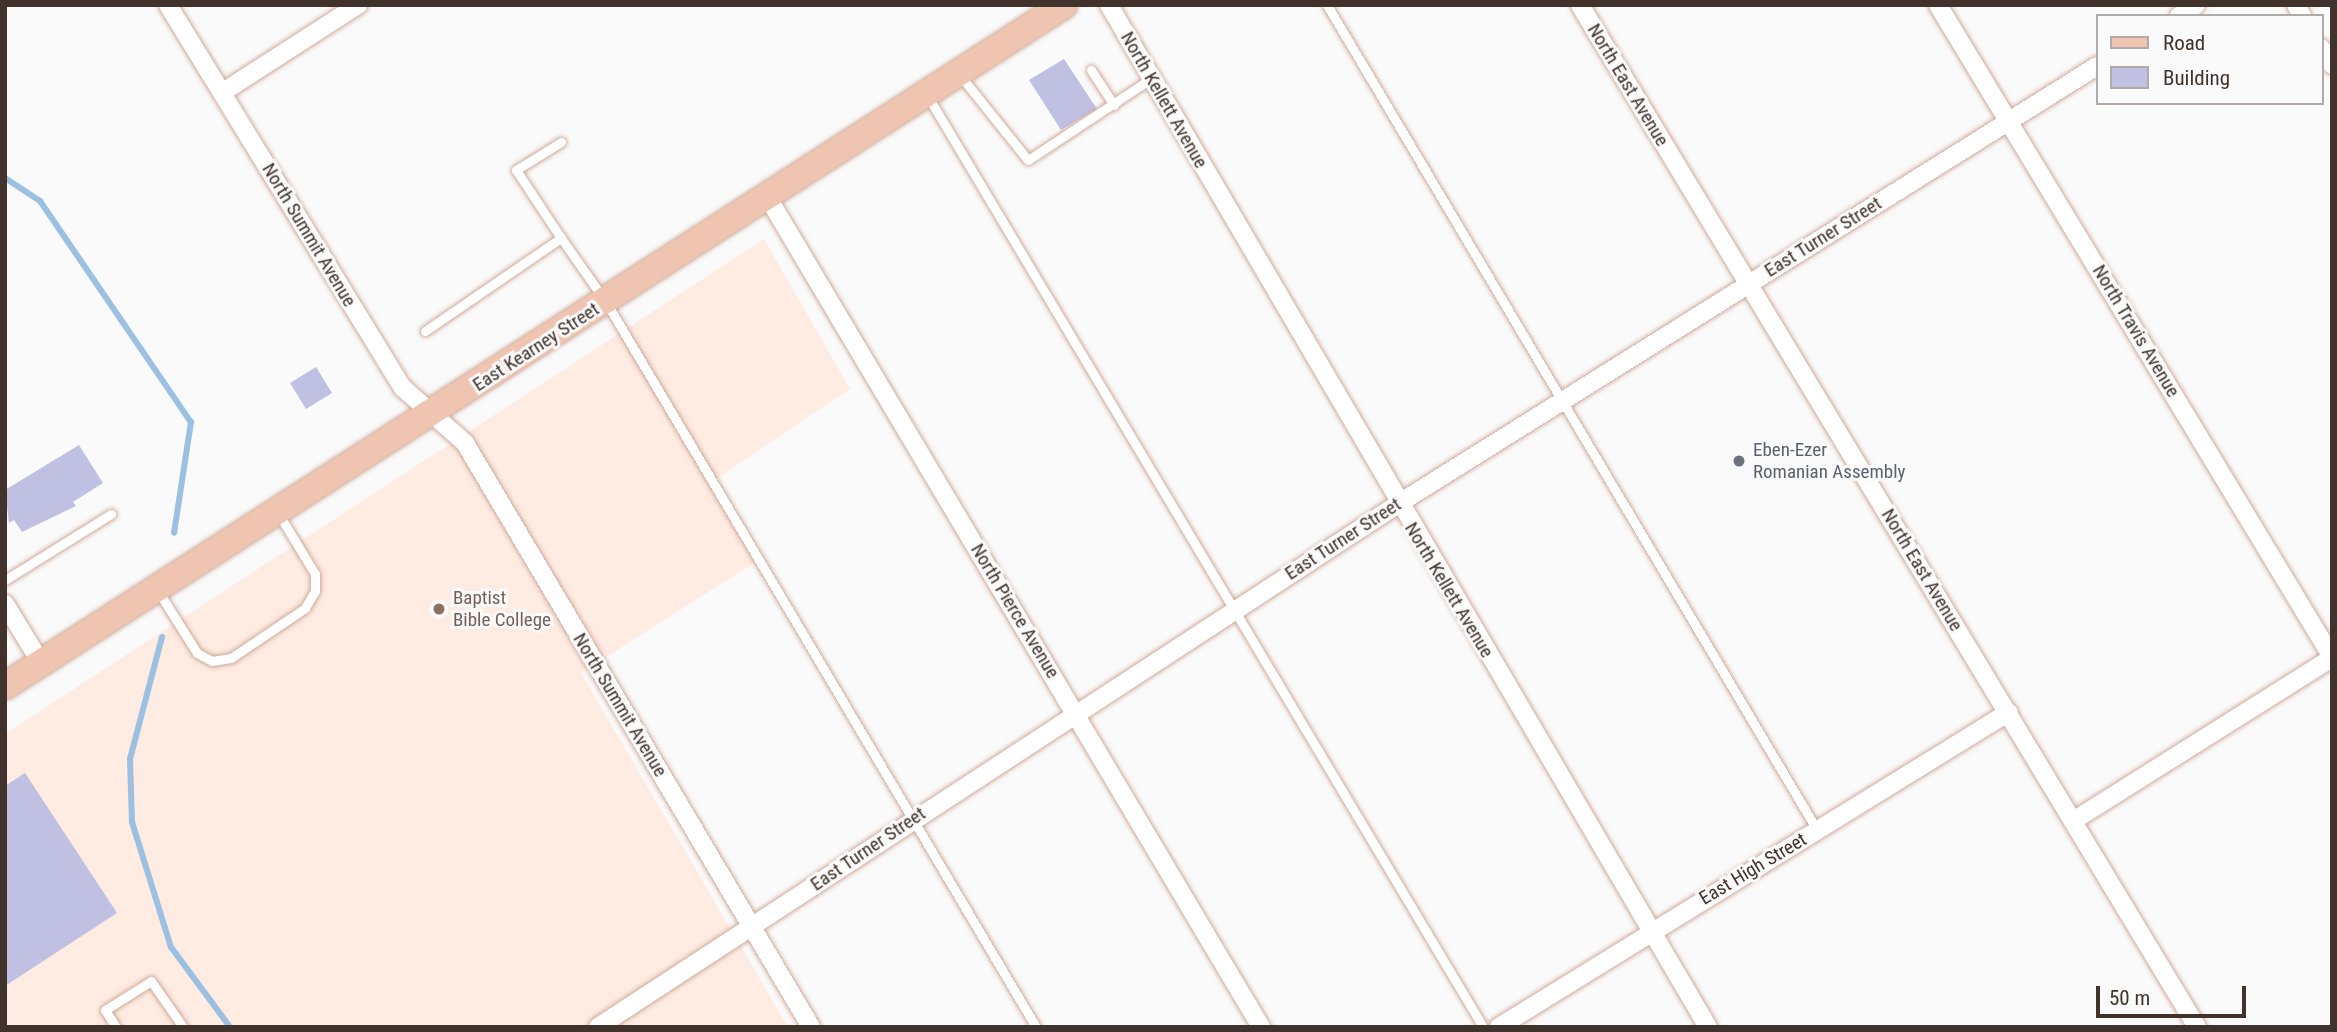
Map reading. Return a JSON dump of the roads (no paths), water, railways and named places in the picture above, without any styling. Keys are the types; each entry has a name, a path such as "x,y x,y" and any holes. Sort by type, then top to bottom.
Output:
{"main road":[{"name":"East Kearney Street","path":"5,686 435,413 1064,5"}],"street":[{"name":"North Summit Avenue","path":"168,5 403,388 435,413 466,443 811,1027"},
{"path":"223,92 358,5"},
{"name":"North Kellett Avenue","path":"1110,5 1398,504 1708,1027"},
{"name":"North East Avenue","path":"1580,5 2197,1027"},
{"name":"North Travis Avenue","path":"1938,5 2332,658"},
{"name":"East Turner Street","path":"598,1027 1398,504 2096,67"},
{"name":"North Pierce Avenue","path":"767,196 1261,1027"},
{"path":"5,604 41,663"},
{"path":"2073,821 2332,658"},
{"name":"East High Street","path":"1499,1027 2009,712"}],"lane":[{"path":"1327,5 1816,830"},
{"path":"1091,70 1114,105"},
{"path":"958,73 1028,160 1152,78"},
{"path":"926,94 1483,1027"},
{"path":"561,142 516,170 606,302 1036,1027"},
{"path":"425,331 561,238"},
{"path":"157,589 197,653 212,661 230,658 305,608 315,591 315,574 278,513"},
{"path":"5,580 111,514"},
{"path":"116,1027 106,1010 151,981 183,1027"}],"waterway":[{"path":"5,178 40,201 191,422 174,533"},
{"path":"162,637 130,759 132,822 171,947 230,1027"}],"place":[{"name":"Eben-Ezer Romanian Assembly","path":"1739,461"},
{"name":"Baptist Bible College","path":"439,609"}]}
